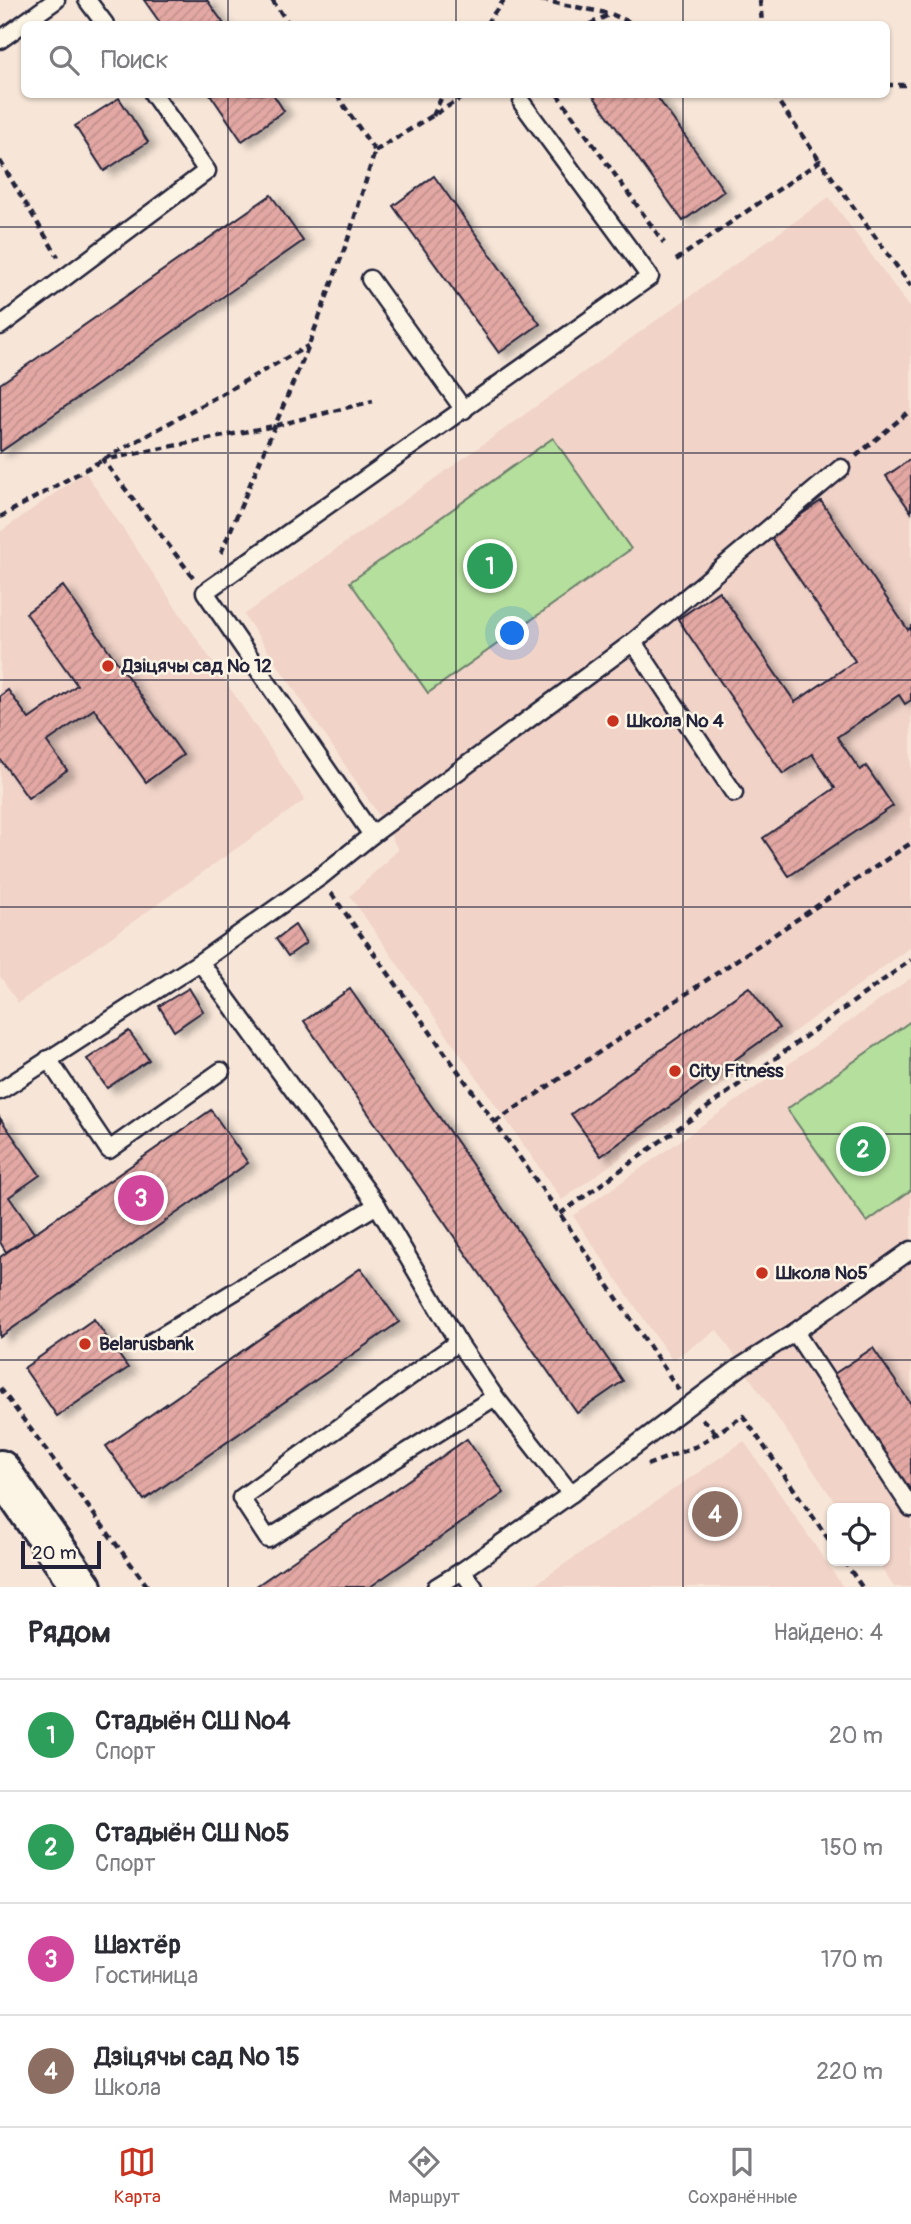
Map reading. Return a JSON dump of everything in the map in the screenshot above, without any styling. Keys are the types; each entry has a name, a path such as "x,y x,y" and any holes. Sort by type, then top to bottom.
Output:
{"main road":[{"path":"0,1470 82,1587"}],"lane":[{"path":"27,21 57,0"},
{"path":"88,0 103,21"},
{"path":"0,40 21,25"},
{"path":"0,326 207,171 156,98"},
{"path":"372,835 205,592 650,277 522,103"},
{"path":"370,279 464,410"},
{"path":"0,1091 200,962 320,877 372,835 633,642 841,468"},
{"path":"633,642 734,793"},
{"path":"200,962 377,1205 458,1342 495,1397 571,1494"},
{"path":"48,1059 109,1150 221,1071"},
{"path":"153,1341 377,1205"},
{"path":"436,1587 463,1571 571,1494 740,1367 795,1332 911,1250"},
{"path":"795,1332 911,1508"},
{"path":"458,1342 241,1498 268,1539 495,1397"},
{"path":"463,1571 474,1587"}],"path":[{"path":"272,0 287,21"},
{"path":"488,21 504,0"},
{"path":"541,0 611,14 627,21"},
{"path":"760,0 762,21"},
{"path":"596,21 611,14"},
{"path":"890,85 911,85"},
{"path":"339,98 375,151"},
{"path":"433,117 441,98"},
{"path":"103,460 205,592 309,345 348,239 375,151 462,98"},
{"path":"560,98 664,243"},
{"path":"776,98 911,286"},
{"path":"0,161 69,275"},
{"path":"676,260 820,161"},
{"path":"0,517 309,345"},
{"path":"103,460 274,426 373,401"},
{"path":"841,468 911,410"},
{"path":"495,1122 911,843"},
{"path":"320,877 560,1214 690,1407 716,1433"},
{"path":"560,1214 911,960"},
{"path":"0,1388 148,1587"},
{"path":"634,1470 697,1446 743,1416 827,1537"},
{"path":"847,1566 862,1587"}],"shaded area":[{"name":"Школа № 4","path":"829,197 911,309 911,947 562,1200 350,896 398,850 386,826 244,615"},
{"name":"Дзіцячы сад № 12","path":"85,472 305,800 18,1003 0,976 0,532"},
{"name":"Школа №5","path":"911,978 911,1587 894,1587 879,1566 890,1566 890,1503 836,1503 717,1330 672,1360 573,1216"},
{"path":"744,1441 843,1587 531,1587"}],"green space":[{"path":"553,438 631,549 428,693 350,582"},
{"path":"911,1021 911,1190 867,1222 787,1109"}],"building":[{"path":"144,0 207,0 222,21 159,21"},
{"path":"119,98 148,142 104,171 75,126"},
{"path":"213,98 276,98 284,111 242,141"},
{"path":"595,98 658,98 724,191 683,221"},
{"path":"434,176 540,324 499,353 393,206"},
{"path":"271,195 303,241 0,452 0,384"},
{"path":"911,459 911,512 886,476"},
{"path":"821,501 908,630 911,627 911,700 905,704 899,695 837,737 860,770 866,766 893,806 789,876 763,838 835,788 812,754 783,774 678,619 719,591 795,702 855,661 770,536"},
{"path":"63,586 183,755 146,782 94,709 47,742 67,770 28,798 0,759 0,696 8,690 29,719 77,685 26,613"},
{"path":"295,925 306,943 288,956 276,939"},
{"name":"City Fitness","path":"749,987 779,1028 601,1156 571,1114"},
{"path":"189,988 203,1011 174,1031 159,1006"},
{"path":"350,989 623,1381 577,1413 304,1021"},
{"path":"129,1031 149,1060 107,1088 87,1059"},
{"path":"211,1110 248,1163 0,1337 0,1257"},
{"path":"0,1118 40,1175 9,1197 34,1233 6,1252 0,1242"},
{"path":"361,1268 399,1322 144,1500 106,1446"},
{"name":"Belarusbank","path":"94,1319 128,1368 57,1416 24,1368"},
{"path":"873,1348 911,1404 911,1493 831,1376"},
{"path":"467,1439 504,1493 370,1587 255,1587"}],"place":[{"name":"Стадыён СШ №4","path":"490,566"},
{"name":"Дзіцячы сад № 12","path":"108,666"},
{"name":"Школа № 4","path":"613,721"},
{"name":"City Fitness","path":"675,1071"},
{"name":"Стадыён СШ №5","path":"863,1149"},
{"name":"Шахтёр","path":"141,1198"},
{"name":"Школа №5","path":"762,1273"},
{"name":"Belarusbank","path":"85,1344"},
{"name":"Дзіцячы сад № 15","path":"715,1514"}]}
